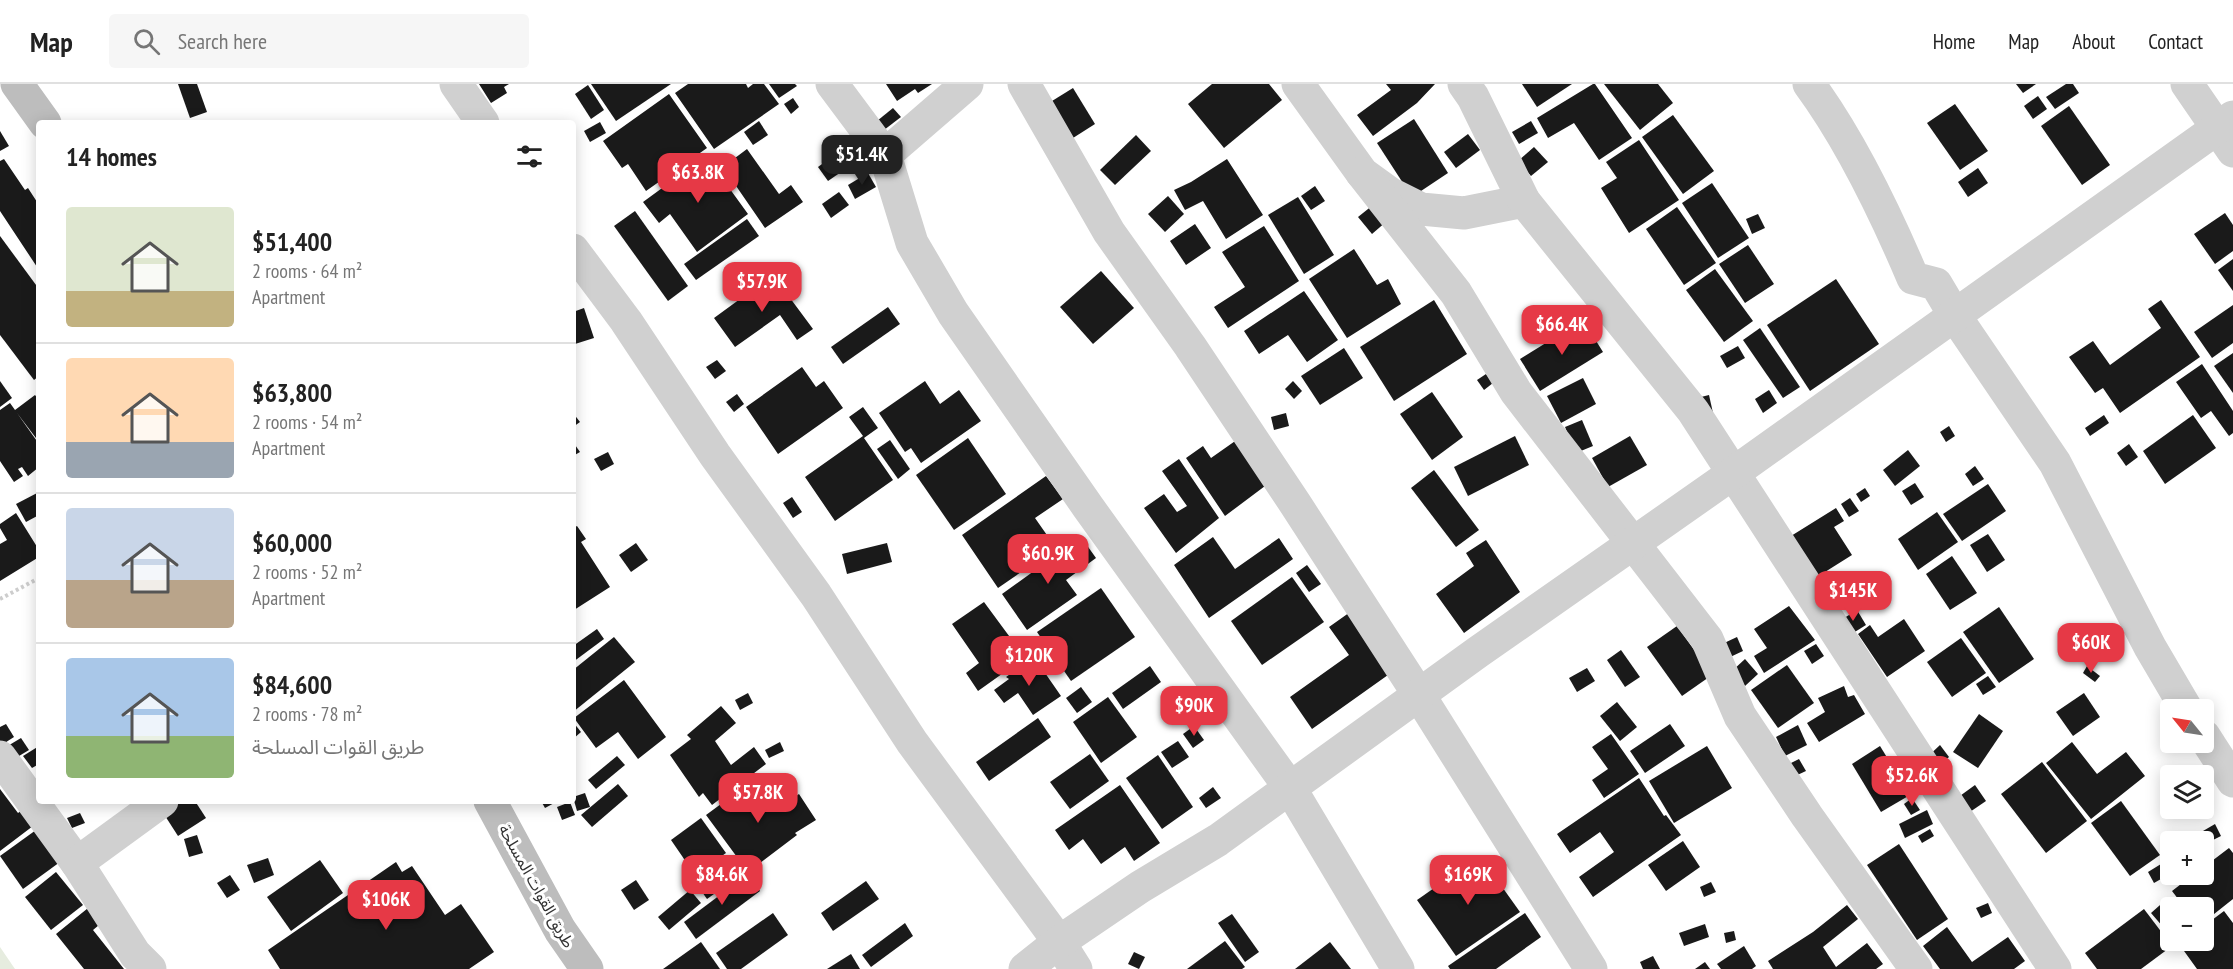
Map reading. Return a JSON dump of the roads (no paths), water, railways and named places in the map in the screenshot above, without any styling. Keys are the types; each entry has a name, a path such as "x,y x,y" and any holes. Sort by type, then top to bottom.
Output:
{"street":[{"path":"17,84 43,120"},
{"path":"456,84 481,120"},
{"path":"832,84 885,155 912,243 953,313 1088,507 1290,788 1398,969"},
{"path":"885,155 966,84"},
{"path":"1024,84 1109,232 1276,475 1419,694 1591,969"},
{"path":"1298,84 1362,173 1456,292 1516,392 1707,639 1740,716 1807,816 1916,969"},
{"path":"1464,84 1473,97 1524,201 1693,411 2055,969"},
{"path":"1809,84 1841,131 1880,206 1913,278 1936,284 1955,316 2055,463 2150,647 2181,699"},
{"path":"1025,969 1067,956 1140,887 1218,840 1419,694 1955,316 2227,132 2187,84"},
{"path":"1362,173 1391,194 1421,209 1464,213 1524,201"},
{"path":"576,253 626,321 714,455 816,595 912,742 1067,956"},
{"path":"2214,752 2233,781"},
{"path":"0,757 77,863 135,954 150,969"},
{"path":"77,863 158,804"},
{"name":"طريق القوات المسلحة","path":"492,804 560,930 586,969"}]}
